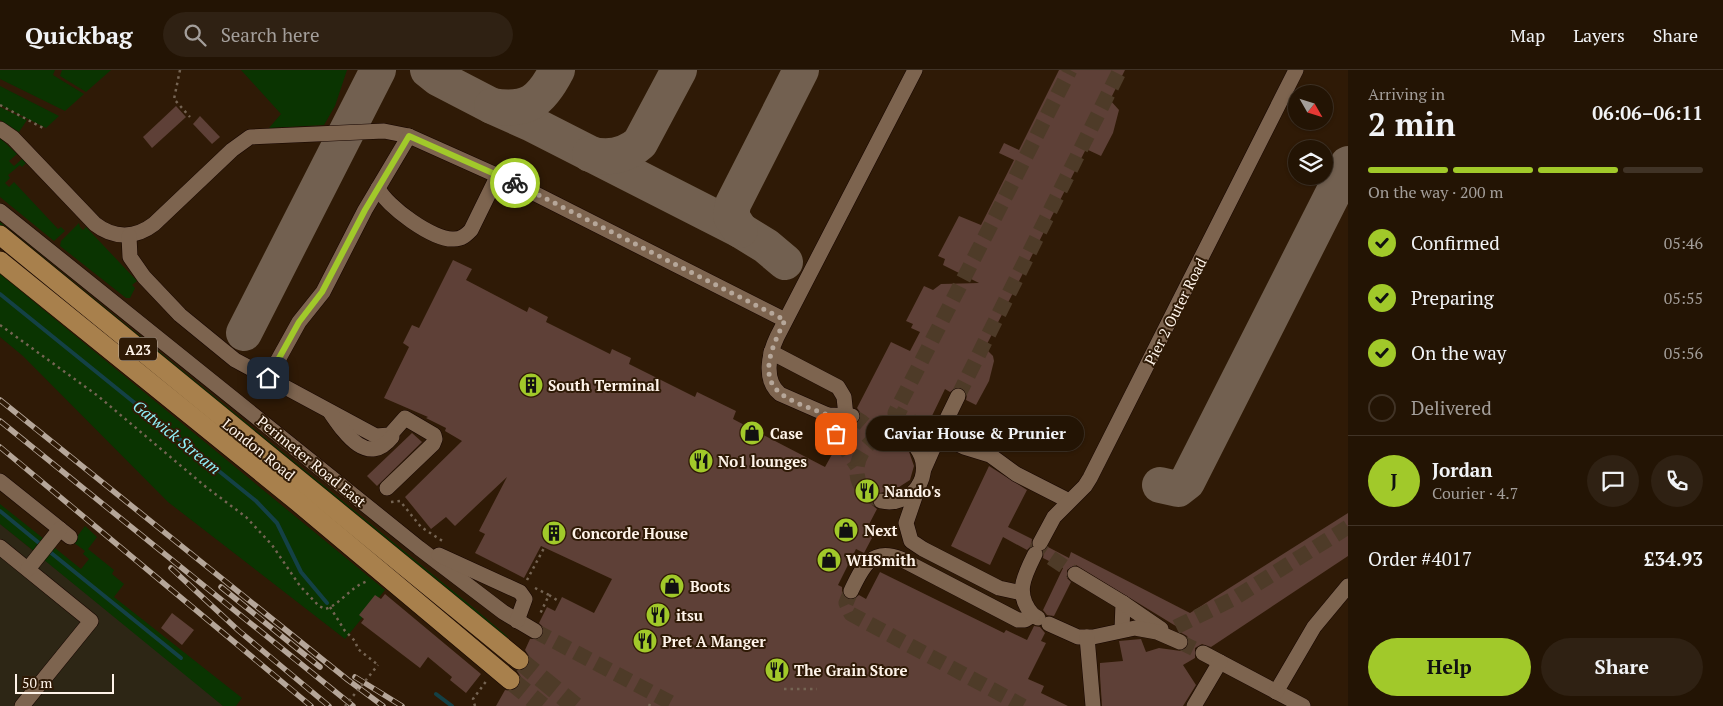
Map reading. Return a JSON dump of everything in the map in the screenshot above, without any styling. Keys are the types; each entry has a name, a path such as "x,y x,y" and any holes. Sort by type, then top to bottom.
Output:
{"main road":[{"name":"London Road","path":"0,235 277,464 519,660"},
{"name":"London Road","path":"0,261 293,498 510,680"}],"street":[{"path":"771,352 838,387 844,397 849,416 828,415 778,392 770,375 771,352 785,320 915,70"},
{"name":"Pier 2 Outer Road","path":"1022,593 1022,581 1037,548 1054,517 1085,486 1094,471 1296,70"},
{"path":"0,129 13,138 95,224 111,233 129,236 142,233 154,224 232,150 250,137 384,131 409,136 498,175 785,320"},
{"path":"268,378 299,322 322,292 378,188 409,136"},
{"path":"378,188 388,202 410,219 439,235 453,239 464,236 471,230 498,175"},
{"name":"Perimeter Road East","path":"0,211 419,548 517,621 534,631"},
{"path":"129,236 129,251 134,264 174,310 225,353 325,408 348,438 363,446 373,448 384,445 405,418 435,436 435,441 387,488"},
{"path":"906,528 907,516 924,469 932,432 958,396"},
{"path":"828,415 830,425 840,441"},
{"path":"932,432 964,447 990,455 1016,474 1069,501"},
{"path":"916,447 922,458 924,469"},
{"path":"0,481 65,534 28,570"},
{"path":"919,485 913,494 903,500 881,501 896,513 910,538 919,547 999,588 1022,593 1024,602 1040,619 1072,635 1087,637 1122,630 1150,630 1173,634 1075,574"},
{"path":"0,547 91,621 22,706"},
{"path":"419,548 520,592 525,599 517,621"},
{"path":"851,591 868,562 876,557 887,555 901,559 1022,620 1040,619"},
{"path":"1276,692 1314,627 1348,586"},
{"path":"1122,630 1123,603"},
{"path":"1087,637 1093,706"},
{"path":"1203,653 1303,706"},
{"path":"1194,706 1223,664"}],"path":[{"path":"179,70 174,99 190,117"},
{"path":"0,105 45,129"},
{"path":"0,325 98,396 206,487 246,517 272,544 300,586 319,606 325,609 330,607 357,586 373,582"},
{"path":"526,584 544,548"},
{"path":"550,595 560,602"},
{"path":"330,607 344,631 355,641 358,649 378,666 345,706"},
{"path":"784,689 817,689"}],"shaded area":[{"path":"0,524 200,686 223,706 0,706"}],"green space":[{"path":"0,70 55,70 53,75 84,94 65,111 0,79"},
{"path":"62,70 111,70 86,92 60,76"},
{"path":"241,70 347,70 335,106 324,125 269,128 281,114"},
{"path":"0,86 59,116 46,128 0,105"},
{"path":"0,107 27,120 19,132 0,120"},
{"path":"0,138 17,154 9,161 14,166 22,159 26,163 22,167 20,165 8,175 10,178 5,183 9,187 14,182 58,229 61,227 65,231 54,241 0,197"},
{"path":"0,222 508,637 504,638 0,230"},
{"path":"79,223 83,230 86,227 137,281 132,285 135,288 130,298 126,298 60,246 61,241"},
{"path":"0,274 385,590 345,639 168,502 23,356 0,337"},
{"path":"0,504 44,539 35,552 0,524"},
{"path":"85,526 97,537 88,549 114,570 112,574 124,584 114,597 242,698 236,706 223,706 43,559 52,548 55,548 81,569 89,559 83,554 85,551 73,542"}],"building":[{"name":"South Terminal","path":"1059,70 1125,70 1110,100 1119,110 1113,133 1101,156 1086,149 985,348 993,356 994,361 989,381 976,405 966,400 967,395 963,388 957,387 950,392 945,389 930,420 924,419 917,423 916,429 921,437 920,439 911,439 907,446 914,466 910,480 899,487 874,495 872,505 877,509 865,532 873,536 864,553 856,549 838,585 842,587 842,592 847,599 852,600 859,595 866,599 880,572 1004,633 1006,630 1027,640 1034,626 1040,627 1045,633 1041,641 1046,643 1028,679 1044,686 1041,693 1068,706 496,706 505,690 513,691 519,687 521,677 517,671 523,670 530,662 525,650 530,639 539,639 543,635 543,627 539,623 547,607 555,611 562,597 594,613 612,579 541,546 524,578 475,553 485,534 479,531 507,477 455,526 446,517 431,529 405,497 462,441 445,431 446,428 426,418 428,417 384,398 409,347 403,343 412,325 419,328 453,260 472,269 466,280 527,312 529,307 548,317 546,322 610,354 612,349 631,358 629,364 695,397 697,392 736,411 733,419 825,467 835,449 841,450 848,446 849,440 845,431 847,425 856,424 860,421 860,412 857,408 891,342 910,351 920,332 911,328 913,324 906,321 924,286 933,290 941,284 979,283 943,265 945,259 938,256 959,216 981,225 1014,160 999,153 1004,143 1019,150"},
{"path":"176,106 186,117 152,148 143,137"},
{"path":"200,116 220,137 212,144 193,124"},
{"path":"412,433 422,442 377,486 367,476"},
{"path":"989,466 1027,490 1008,527 1032,539 1031,546 1027,550 1003,537 990,565 951,546"},
{"path":"1348,513 1348,556 1211,647 1202,644 1195,648 1195,658 1183,665 1196,685 1183,706 1102,706 1100,676 1100,663 1123,661 1119,641 1141,639 1146,652 1159,648 1185,650 1189,640 1187,636 1178,631 1179,628 1076,565 1067,570 1067,578 1071,582 1054,616 1047,615 1043,610 1063,568 1043,558 1044,551 1048,547 1069,558 1071,552 1190,613"},
{"path":"385,594 481,674 466,693 450,680 452,677 428,657 420,668 361,623 364,619 359,615 375,595 381,599"},
{"path":"172,613 194,630 182,645 161,628"}],"waterway":[{"name":"Gatwick Stream","path":"0,294 256,501 277,523 301,572 327,603"},
{"path":"0,511 39,543"},
{"path":"50,552 181,658"},
{"name":"Gatwick Stream","path":"436,694 452,706"}],"taxiway":[{"path":"244,333 378,70"},
{"path":"428,70 438,78 492,106 530,123 740,230 766,246 785,262"},
{"path":"492,106 515,107 532,102 545,90 557,70"},
{"path":"590,154 603,156 622,154 640,143 679,70"},
{"path":"740,230 731,216 733,204 801,70"},
{"path":"1160,485 1178,489 1187,482 1348,164"}],"tunnel":[{"path":"925,428 895,413 1070,70"},
{"path":"958,396 1120,70"},
{"path":"852,416 879,437"},
{"path":"881,501 865,491 858,478 858,464 863,451 873,440 886,435 901,436 916,447"},
{"path":"840,441 857,466"},
{"path":"1176,627 1233,599 1348,527"},
{"path":"1040,543 1037,548 1075,574"},
{"path":"851,591 846,603 851,614 1023,706"},
{"path":"535,631 677,706"},
{"path":"1180,642 1203,653"},
{"path":"519,660 575,706"},
{"path":"510,680 542,706"}],"railway":[{"path":"0,400 348,680 383,706"},
{"path":"0,421 353,706"},
{"path":"0,447 311,706"},
{"path":"171,568 239,631 329,706"},
{"path":"221,587 320,667"},
{"path":"355,677 402,706"}],"way so far":[{"path":"515,183 785,320 770,356 769,371 774,388 780,394 828,415 830,425 836,434"}],"place":[{"name":"South Terminal","path":"531,385"},
{"name":"Case","path":"752,433"},
{"name":"Caviar House & Prunier","path":"836,434"},
{"name":"No1 lounges","path":"701,461"},
{"name":"Nando's","path":"867,491"},
{"name":"Next","path":"846,530"},
{"name":"Concorde House","path":"554,533"},
{"name":"WHSmith","path":"829,560"},
{"name":"Boots","path":"672,586"},
{"name":"itsu","path":"658,615"},
{"name":"Pret A Manger","path":"645,641"},
{"name":"The Grain Store","path":"777,670"}],"route":[{"path":"268,378 299,322 316,303 365,210 409,136 515,183"}]}
